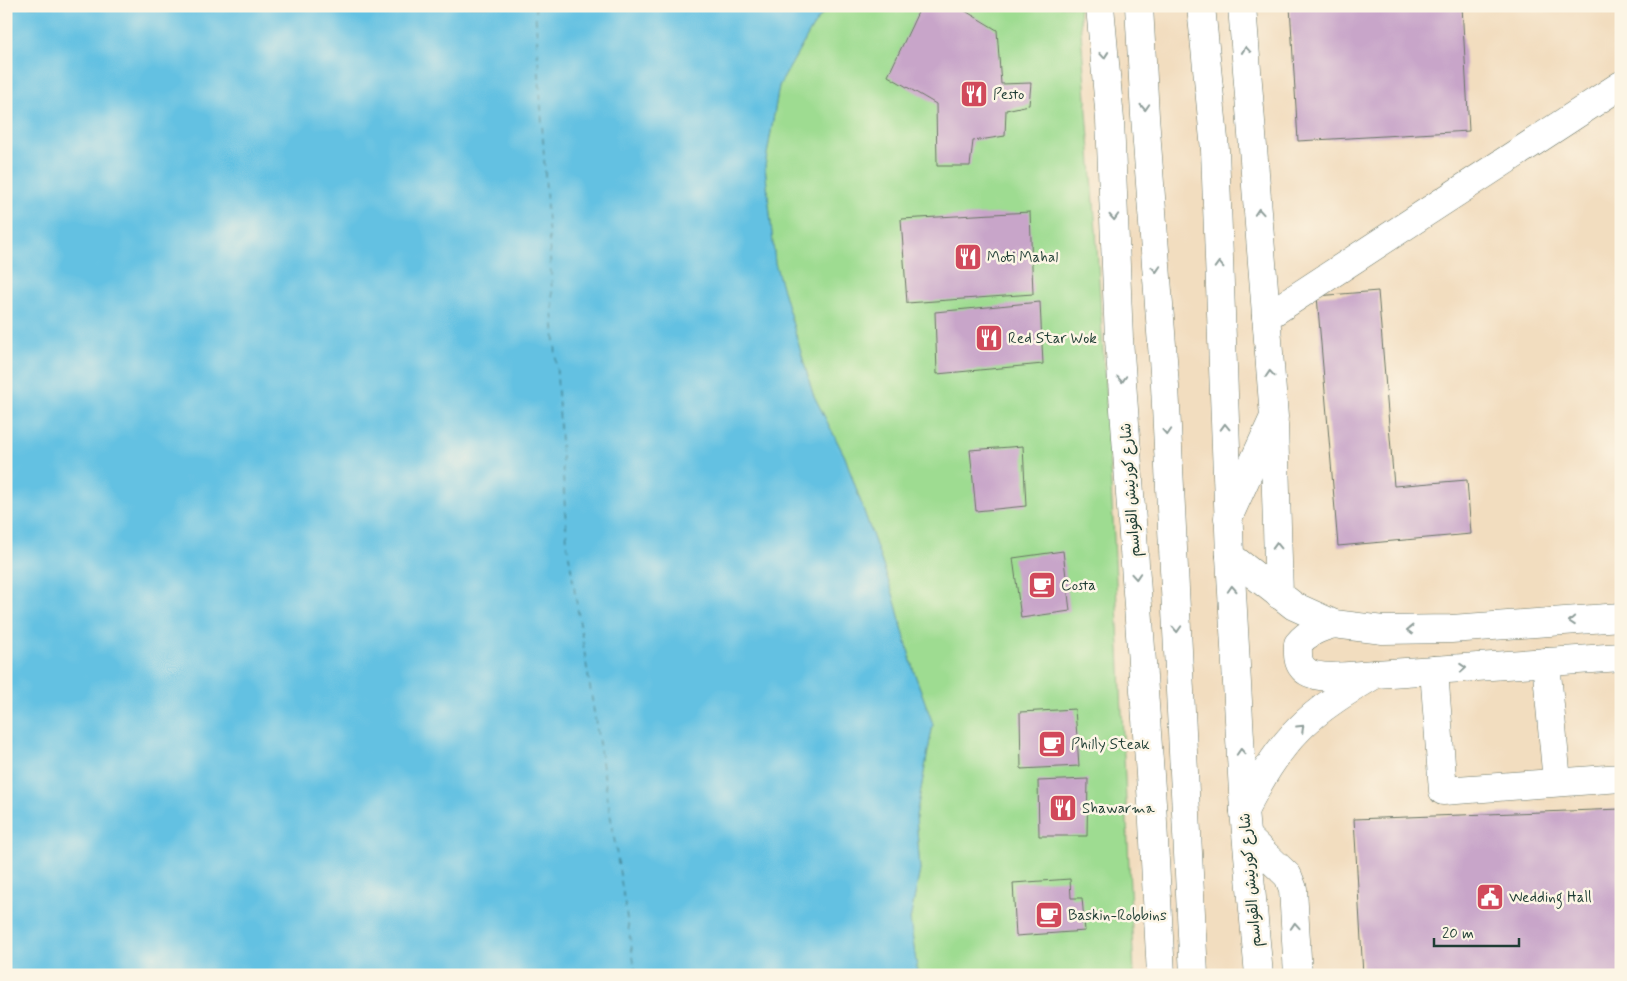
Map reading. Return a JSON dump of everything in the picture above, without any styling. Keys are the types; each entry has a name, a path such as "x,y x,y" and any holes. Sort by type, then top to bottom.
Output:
{"main road":[{"name":"شارع كورنيش القواسم","path":"1100,6 1110,120 1119,339 1152,803 1161,975"},
{"path":"1140,6 1145,116 1165,386 1194,975"},
{"name":"شارع كورنيش القواسم","path":"1201,6 1215,150 1230,556 1245,824 1259,975"},
{"path":"1242,6 1274,417 1279,595"},
{"path":"1266,317 1621,85"},
{"path":"1228,518 1274,417"},
{"path":"1230,556 1294,606 1334,624 1382,630 1451,629 1621,618"},
{"path":"1334,624 1315,629 1298,644 1298,657 1302,668 1312,675 1322,677 1376,674 1621,657"},
{"path":"1546,662 1557,782"},
{"path":"1434,670 1443,791 1621,778"},
{"path":"1298,975 1293,889 1288,876 1245,824 1265,773 1279,752 1297,731 1315,714 1337,698 1376,674"}],"green space":[{"path":"828,6 1079,6 1096,230 1114,538 1134,975 918,975 910,920 920,870 916,816 933,724 914,672 893,594 845,457 813,394 775,263 765,166 779,86 812,28"}],"water":[{"path":"6,6 828,6 812,28 779,86 765,166 775,263 813,394 845,457 893,594 914,672 933,724 916,816 920,870 910,920 918,975 6,975"}],"building":[{"name":"Pesto","path":"921,6 957,6 997,30 1001,84 1031,83 1029,105 1006,110 1005,136 973,141 970,166 937,166 936,104 888,76"},
{"path":"1290,6 1462,6 1469,131 1298,141"},
{"name":"Moti Mahal","path":"1030,212 1033,294 907,303 901,219"},
{"path":"1378,291 1394,486 1467,480 1471,534 1338,546 1317,296"},
{"name":"Red Star Wok","path":"1040,302 1043,364 937,374 935,312"},
{"path":"1023,446 1026,506 976,511 970,450"},
{"name":"Costa","path":"1063,551 1070,611 1021,618 1013,558"},
{"path":"1075,709 1079,766 1021,769 1020,712"},
{"name":"Shawarma","path":"1088,779 1087,836 1039,836 1038,781"},
{"name":"Wedding Hall","path":"1621,809 1621,975 1363,975 1354,819"},
{"name":"Baskin-Robbins","path":"1070,879 1071,898 1082,898 1085,931 1016,936 1013,883"}],"ferry route":[{"path":"535,6 567,543 636,975"}],"place":[{"name":"Pesto","path":"974,94"},
{"name":"Moti Mahal","path":"968,257"},
{"name":"Red Star Wok","path":"989,338"},
{"name":"Costa","path":"1042,585"},
{"name":"Philly Steak","path":"1052,744"},
{"name":"Shawarma","path":"1063,808"},
{"name":"Wedding Hall","path":"1490,897"},
{"name":"Baskin-Robbins","path":"1049,915"}]}
